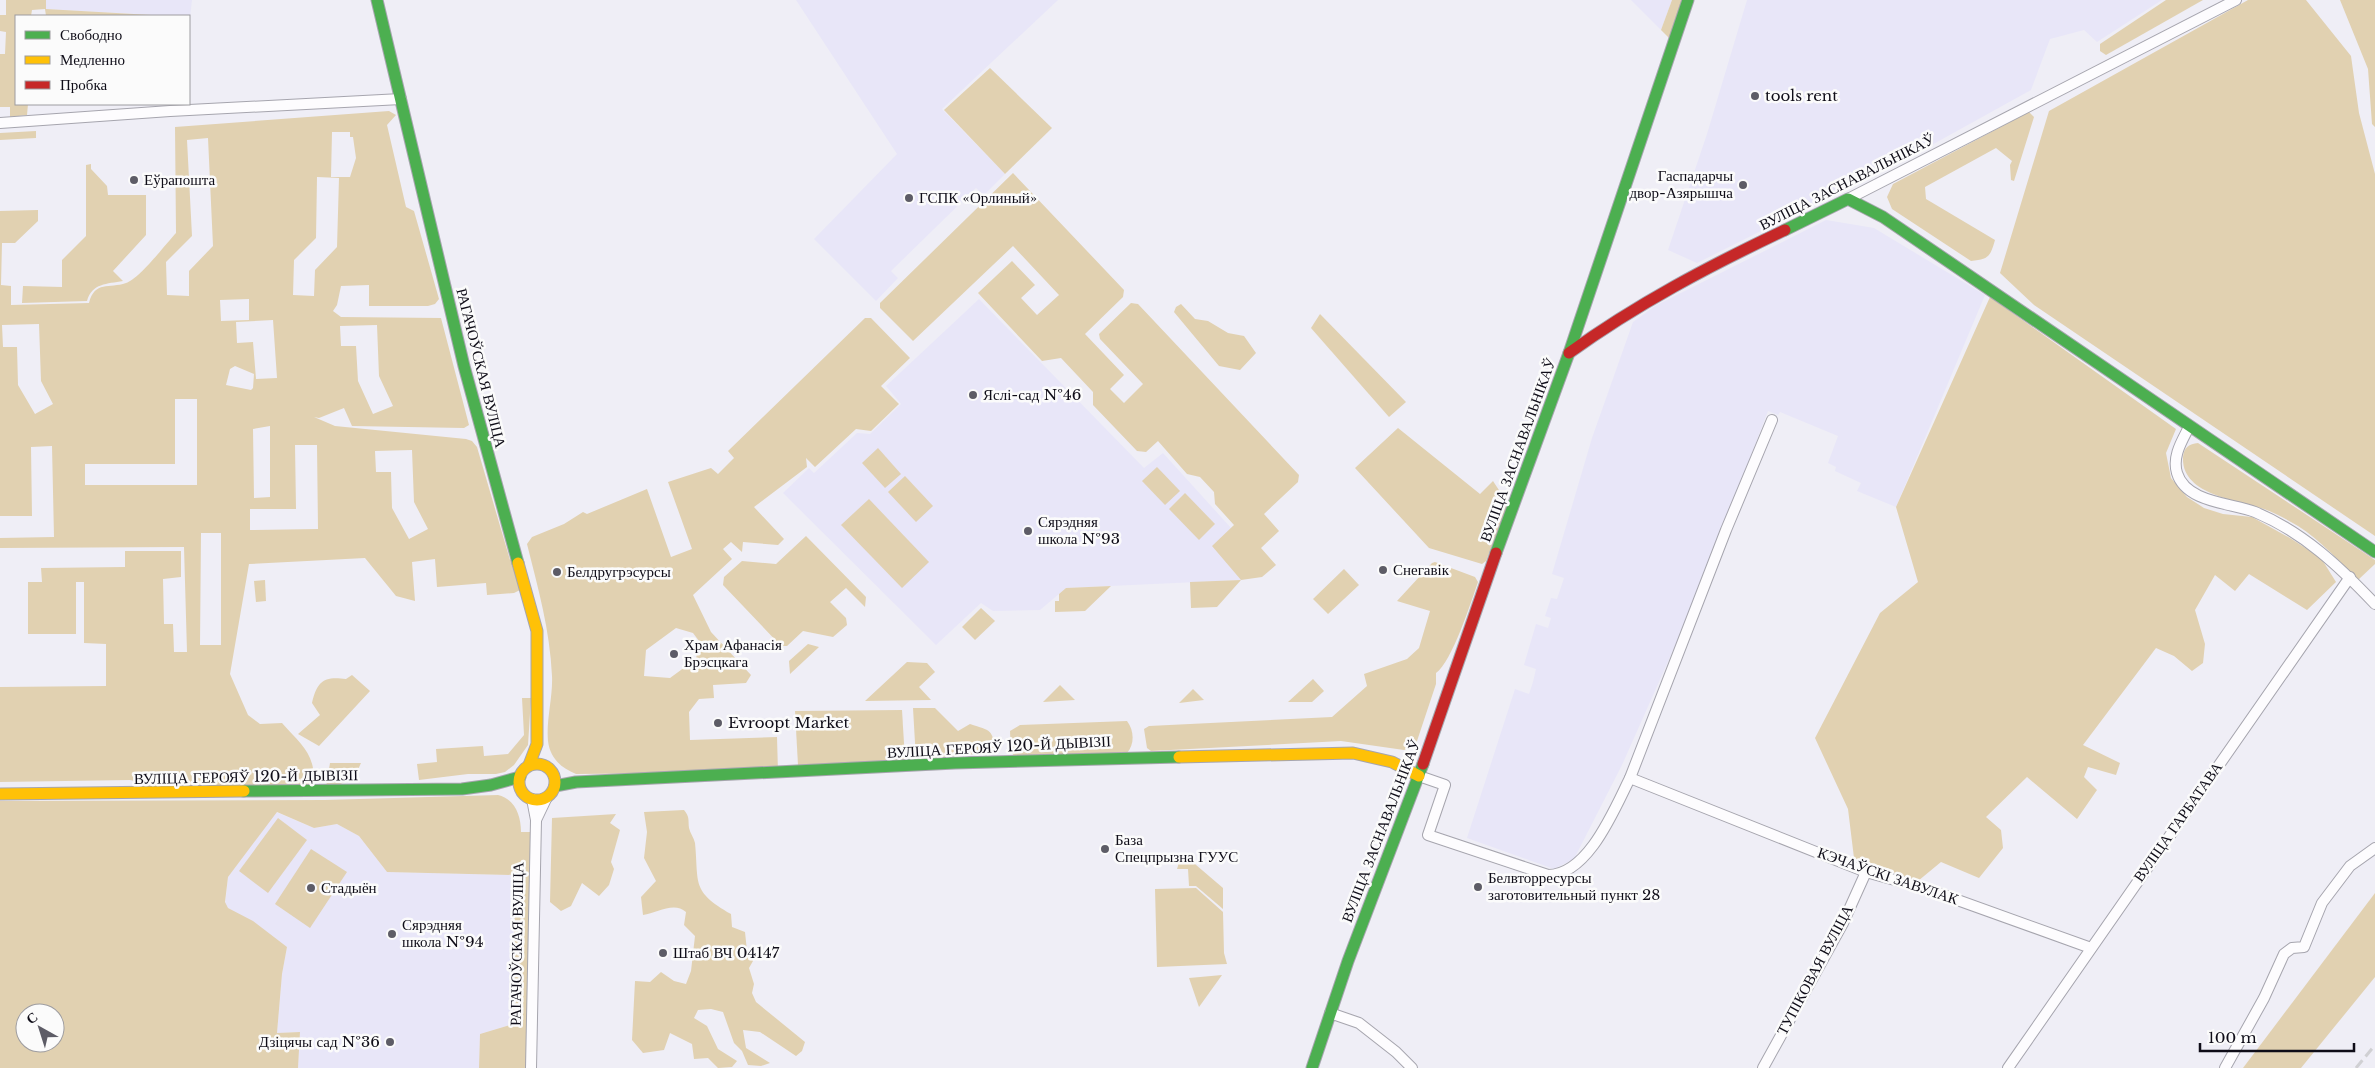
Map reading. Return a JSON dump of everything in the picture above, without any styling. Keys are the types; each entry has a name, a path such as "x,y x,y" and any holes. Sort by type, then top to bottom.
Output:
{"street":[{"name":"РАГАЧОЎСКАЯ ВУЛІЦА","path":"377,0 464,366 535,619 539,654 537,744 529,765"},
{"path":"1569,353 1688,0"},
{"name":"ВУЛІЦА ЗАСНАВАЛЬНІКАЎ","path":"1312,1068 1330,1013 1454,681 1488,575 1569,353 1603,326 1665,289 1848,199 2236,0"},
{"path":"0,123 170,111 401,99"},
{"path":"1848,199 1883,217 2375,552"},
{"path":"1419,776 1445,785 1428,835 1548,875 1558,875 1579,863 1589,851 1630,778 1726,530 1772,420"},
{"path":"2189,427 2175,456 2177,474 2190,491 2218,504 2254,512 2280,524 2320,551 2350,577 2375,604"},
{"name":"ВУЛІЦА ГАРБАТАВА","path":"2008,1068 2350,577"},
{"name":"РАГАЧОЎСКАЯ ВУЛІЦА","path":"537,744 552,776"},
{"name":"ВУЛІЦА ГЕРОЯЎ 120-Й ДЫВІЗІІ","path":"552,776 576,782 962,763 1357,752 1394,763 1419,776"},
{"path":"541,764 552,776 547,797 532,799 521,789 520,777 529,765 541,764"},
{"name":"ВУЛІЦА ГЕРОЯЎ 120-Й ДЫВІЗІІ","path":"0,794 462,789 491,785 520,777"},
{"name":"КЭЧАЎСКІ ЗАВУЛАК","path":"1630,778 1866,872 1924,888 2091,948"},
{"name":"ВУЛІЦА ГЕРОЯЎ 120-Й ДЫВІЗІІ","path":"491,785 521,789"},
{"name":"РАГАЧОЎСКАЯ ВУЛІЦА","path":"536,820 547,797"},
{"name":"РАГАЧОЎСКАЯ ВУЛІЦА","path":"531,1068 536,820 532,799"},
{"path":"2225,1068 2264,998 2284,954 2292,948 2304,947 2322,903 2350,866 2375,848"},
{"name":"ТУПІКОВАЯ ВУЛІЦА","path":"1763,1068 1843,923 1866,872"},
{"path":"1330,1013 1359,1023 1396,1052 1412,1068"}],"shaded area":[{"path":"6,0 46,0 46,9 151,15 46,15 45,9 32,10 31,15 15,15 15,105 28,105 27,115 10,117 10,107 0,107 0,54 5,54 6,32 0,31 0,15 6,15"},
{"path":"46,0 192,0 190,17 190,15 46,9"},
{"path":"796,0 1058,0 942,109 1005,174 984,195 976,188 891,271 898,278 876,301 814,239 897,154"},
{"path":"1631,0 1672,0 1661,30"},
{"path":"1672,0 1688,0 1673,42 1661,30"},
{"path":"1747,0 2162,0 2097,42 2084,30 2050,39 2031,90 1919,152 1697,263 1668,250 1707,134"},
{"path":"2166,0 2203,0 2106,55 2100,51 2100,44"},
{"path":"2248,0 2306,0 2351,56 2359,113 2375,174 2375,536 2034,305 2000,273 2049,111"},
{"path":"2340,0 2375,0 2375,127 2372,124 2368,69"},
{"path":"990,68 1052,128 1005,174 944,110"},
{"path":"389,111 396,115 387,125 406,207 414,211 439,299 435,304 428,306 369,306 369,285 341,286 337,305 333,311 341,317 441,318 469,425 464,428 352,426 344,408 319,418 314,417 335,426 472,441 477,447 510,560 513,560 520,590 514,593 487,595 486,583 437,587 435,559 412,562 415,601 396,596 365,558 249,564 230,674 248,715 260,724 282,723 306,750 312,764 314,784 168,788 130,780 0,782 0,687 106,686 106,644 84,643 84,582 76,582 76,634 28,634 28,582 42,582 41,568 125,567 125,551 181,551 181,577 163,579 164,624 173,624 174,652 187,652 184,547 0,548 0,538 54,537 52,446 31,447 32,516 0,516 0,211 38,210 38,221 15,243 2,243 1,285 11,286 11,305 89,303 95,291 99,288 126,283 138,275 176,233 175,127","holes":["332,132 350,132 350,137 353,137 356,158 350,177 331,177","208,138 213,246 189,271 189,296 167,295 166,262 192,236 187,140","317,177 339,178 337,247 315,270 314,296 293,295 294,260 316,238","249,299 249,320 221,321 220,300","273,320 277,378 256,379 253,342 237,343 236,322","39,324 41,381 53,404 35,414 18,385 17,347 3,347 2,325","377,325 379,376 393,406 373,414 358,381 356,346 341,346 340,326","235,366 254,374 253,388 251,390 226,385 230,369","175,399 197,399 197,485 85,485 85,464 175,464","270,426 270,497 254,498 253,429","295,445 317,445 318,529 250,530 250,509 296,509","412,450 414,502 428,529 409,539 392,508 391,472 376,472 375,451","201,533 221,533 221,645 200,645"]},
{"path":"2029,112 2034,117 2014,181 2011,180 2010,165 2012,161 1996,148 1925,187 1926,199 1995,240 1988,256 1971,261 1892,209 1887,197 1893,184"},
{"path":"36,131 36,138 0,140 0,133"},
{"path":"91,164 91,169 107,186 108,195 146,195 146,235 113,271 123,281 101,285 92,291 87,301 22,303 23,286 62,287 62,260 86,236 86,165"},
{"path":"1013,173 1124,290 1123,297 1085,334 1124,375 1110,389 1124,403 1143,384 1100,339 1099,334 1131,303 1138,304 1299,475 1298,482 1264,514 1279,531 1261,548 1276,565 1262,577 1241,580 1212,546 1234,525 1215,504 1214,492 1200,477 1187,474 1158,441 1146,452 1137,451 1093,405 1093,392 1061,358 1042,361 978,293 1012,261 1035,285 1021,298 1037,315 1059,295 1013,246 913,341 880,308 880,303"},
{"path":"1826,220 1874,228 1985,295 1896,507 1857,491 1861,483 1835,471 1836,467 1828,463 1838,436 1780,412 1778,415 1768,411 1698,594 1622,765 1574,859 1554,869 1467,838 1515,689 1529,694 1533,682 1536,669 1524,665 1536,624 1548,628 1551,618 1545,616 1551,598 1557,599 1564,578 1552,574 1592,438 1633,322 1655,306"},
{"path":"1990,297 2176,429 2166,453 2171,478 2187,497 2204,508 2223,514 2252,517 2290,538 2321,558 2336,582 2307,610 2249,574 2235,591 2215,575 2195,610 2205,644 2203,663 2192,671 2174,656 2156,648 2083,745 2120,763 2116,775 2088,767 2084,777 2097,790 2077,819 2027,777 1986,817 2001,830 2003,848 1979,878 1941,862 1918,881 1854,858 1848,809 1815,738 1880,613 1918,582 1896,507"},
{"name":"Сярэдняя школа №93","path":"979,299 1144,468 1163,453 1261,561 1241,580 1066,588 1040,610 993,611 981,603 936,645 783,493 809,468 814,473 857,433 870,434 901,404 886,386"},
{"path":"1181,304 1195,319 1208,321 1228,333 1244,336 1256,353 1240,370 1219,366 1174,312 1176,307"},
{"path":"1320,314 1406,402 1389,417 1311,328"},
{"path":"865,318 871,318 910,358 881,386 899,404 871,431 856,429 815,467 806,458 807,467 754,507 784,539 778,545 743,542 742,552 731,542 723,549 732,559 693,595 711,632 751,675 746,683 713,685 714,698 699,699 689,712 690,740 777,737 778,772 576,774 571,772 557,762 549,747 548,725 552,684 551,659 543,609 527,544 532,537 564,524 583,512 587,514 647,489 671,557 692,549 668,482 711,468 718,474 734,458 728,451","holes":["676,628 693,633 699,641 696,659 670,678 644,676 646,650"]},
{"path":"1398,428 1480,494 1493,481 1508,504 1486,561 1482,564 1429,548 1355,468"},
{"path":"2198,443 2375,560 2375,564 2358,580 2322,544 2294,524 2264,509 2226,499 2201,488 2191,480 2185,470 2183,457 2184,451 2188,447"},
{"path":"878,448 901,474 885,488 862,463"},
{"path":"1157,467 1180,491 1165,505 1142,481"},
{"path":"905,476 933,506 916,522 888,492"},
{"path":"1185,493 1215,524 1199,540 1169,509"},
{"path":"869,499 929,562 902,588 841,525"},
{"path":"806,536 866,597 865,607 846,588 830,602 846,618 847,625 833,637 803,631 787,646 781,646 723,585 724,577 742,561 776,564"},
{"path":"1435,562 1475,577 1478,582 1454,645 1442,667 1436,673 1436,684 1417,741 1411,748 1404,750 1341,741 1151,751 1147,748 1144,729 1149,726 1332,717 1367,686 1364,674 1407,659 1419,648 1430,611 1397,601"},
{"path":"1344,569 1359,585 1328,614 1313,599"},
{"path":"265,580 266,601 256,602 254,581"},
{"path":"1241,580 1217,607 1191,608 1190,582"},
{"path":"1111,586 1085,611 1055,612 1055,601 1059,601 1059,594 1066,588"},
{"path":"981,608 995,621 975,640 962,627"},
{"path":"808,644 819,647 790,674 789,661"},
{"path":"907,662 927,663 935,672 919,687 931,700 865,701"},
{"path":"352,675 370,691 319,746 298,734 320,715 312,703 319,685 327,679 346,679"},
{"path":"1313,679 1324,691 1312,702 1288,702"},
{"path":"1060,685 1075,700 1043,702"},
{"path":"1193,689 1204,700 1179,703"},
{"path":"522,698 531,698 528,745 514,765 505,772 496,774 468,774 419,780 417,764 437,762 436,749 483,746 484,756 508,754 524,735"},
{"path":"913,708 935,708 958,731 970,724 987,730 992,735 995,752 916,760"},
{"path":"902,710 905,760 798,765 795,711"},
{"path":"1127,721 1133,737 1127,753 1016,758 1011,752 1010,731 1020,725"},
{"path":"330,763 361,763 355,774 347,781 326,787"},
{"path":"498,795 504,797 516,809 520,820 521,832 534,832 529,1068 479,1068 480,1034 513,1024 515,875 387,872 359,836 337,824 314,828 277,812 228,877 225,902 228,908 253,921 287,947 282,974 277,1033 300,1032 298,1068 0,1068 0,801 325,800"},
{"path":"684,810 688,817 689,828 695,843 698,877 703,892 709,899 731,914 732,927 745,932 747,951 753,961 749,968 754,984 752,993 756,1002 805,1042 802,1051 796,1056 760,1032 743,1030 746,1048 770,1063 761,1066 748,1065 742,1051 734,1043 723,1012 711,1009 698,1010 694,1018 707,1026 718,1049 737,1061 732,1067 718,1068 708,1058 694,1059 692,1044 670,1033 664,1050 643,1053 632,1040 635,981 650,982 661,972 674,981 686,984 691,971 695,936 684,925 686,912 681,909 671,908 643,915 641,897 656,881 644,858 647,832 644,812"},
{"name":"Сярэдняя школа №94","path":"276,812 314,828 337,824 359,836 387,872 515,875 513,1024 480,1034 479,1068 298,1068 300,1032 277,1033 282,974 287,947 225,906 228,877"},
{"path":"616,814 610,823 620,830 611,862 614,869 609,885 599,896 582,883 571,906 561,911 550,902 552,818"},
{"path":"278,818 307,840 268,893 239,871"},
{"name":"Стадыён","path":"311,849 347,872 310,928 275,904"},
{"path":"1182,853 1223,888 1223,909 1196,886 1189,886 1188,869 1177,869"},
{"path":"1196,888 1223,912 1224,953 1227,964 1157,967 1155,889"},
{"path":"2375,893 2375,977 2301,1068 2243,1068"},
{"path":"1222,975 1199,1007 1189,978"}],"railway":[{"path":"2356,1068 2375,1045"}],"traffic: fast":[{"path":"377,0 464,366 518,563"},
{"path":"1496,553 1569,353 1688,0"},
{"path":"1785,230 1848,199 1883,217 2375,552"},
{"path":"555,786 576,782 955,763 1179,757"},
{"path":"1312,1068 1348,961 1423,764"},
{"path":"244,791 462,789 491,785 520,777"}],"traffic: slow":[{"path":"518,563 537,631 537,744 529,765"},
{"path":"1179,757 1353,753 1392,762 1419,776"},
{"path":"537,764 544,765 550,769 554,775 555,782 554,789 550,795 544,799 537,800 530,799 524,795 520,789 519,782 520,775 524,769 530,765 537,764"},
{"path":"0,794 244,791"}],"traffic: jam":[{"path":"1569,353 1647,302 1785,230"},
{"path":"1423,764 1496,553"}],"place":[{"name":"tools rent","path":"1755,96"},
{"name":"Еўрапошта","path":"134,180"},
{"name":"Гаспадарчы двор-Азярышча","path":"1743,185"},
{"name":"ГСПК «Орлиный»","path":"909,198"},
{"name":"Яслі-сад №46","path":"973,395"},
{"name":"Сярэдняя школа №93","path":"1028,531"},
{"name":"Снегавік","path":"1383,570"},
{"name":"Белдругрэсурсы","path":"557,572"},
{"name":"Храм Афанасія Брэсцкага","path":"674,654"},
{"name":"Evroopt Market","path":"718,723"},
{"name":"База Спецпрызна ГУУС","path":"1105,849"},
{"name":"Белвторресурсы заготовительный пункт 28","path":"1478,887"},
{"name":"Стадыён","path":"311,888"},
{"name":"Сярэдняя школа №94","path":"392,934"},
{"name":"Штаб ВЧ 04147","path":"663,953"},
{"name":"Дзіцячы сад №36","path":"390,1042"}]}
